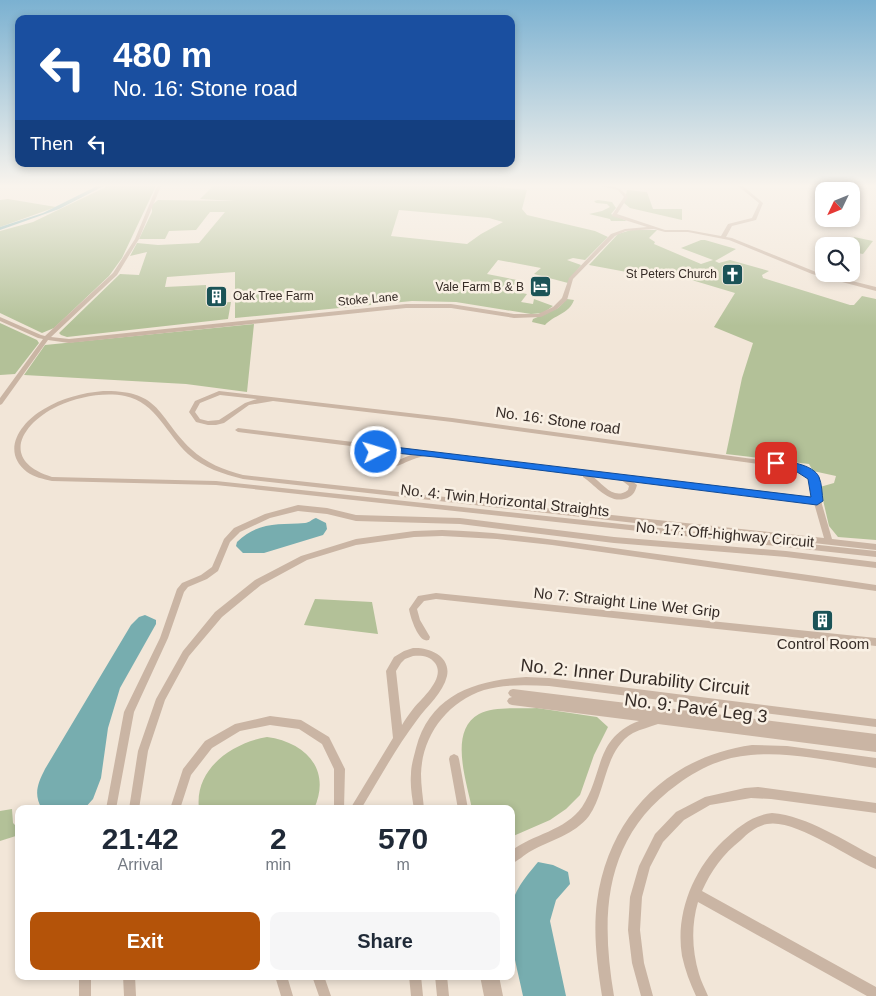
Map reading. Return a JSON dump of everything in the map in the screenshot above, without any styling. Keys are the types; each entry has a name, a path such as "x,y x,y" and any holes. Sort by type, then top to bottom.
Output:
{"street":[{"path":"0,403 16,377 45,339 115,274 140,232"},
{"name":"Stoke Lane","path":"45,339 84,340 406,306 451,306 514,316 539,316 555,308 565,299 572,279 613,234 618,232"},
{"path":"687,232 723,237 814,273 876,290"},
{"path":"723,237 726,232"},
{"path":"0,319 45,339"},
{"name":"No. 4: Twin Horizontal Straights","path":"876,547 243,478 213,468 200,460 182,444 152,405 145,400 126,394 92,394 54,407 35,417 20,434 15,452 20,464 30,472 52,479 216,483 876,554"},
{"name":"No. 16: Stone road","path":"271,400 247,404 230,418 219,422 198,421 192,412 197,402 215,394 271,400 452,420 776,463 797,467 810,474 814,478 817,501"},
{"path":"238,430 817,501 829,542"},
{"path":"392,449 377,451 373,456 373,461 380,466 389,467 412,456 435,454"},
{"path":"564,470 586,475 608,493 619,498 628,495 633,488 631,482 621,477"},
{"name":"No. 17: Off-highway Circuit","path":"112,805 129,712 164,638 180,592 185,586 216,569 226,542 237,530 279,512 298,508 312,508 356,518 460,521 614,540 786,554 876,565"},
{"path":"134,805 139,766 153,715 174,670 201,633 238,598 269,576 311,556 345,545 380,537 416,534 484,535 876,588"},
{"name":"No 7: Straight Line Wet Grip","path":"426,637 416,621 413,609 421,598 436,596 876,642"},
{"path":"357,805 398,738 442,678 442,665 433,655 413,651 402,656 392,666 398,738"},
{"name":"No. 2: Inner Durability Circuit","path":"419,805 416,763 428,729 442,710 460,696 480,687 503,681 549,682 876,723"},
{"name":"No. 9: Pavé Leg 3","path":"876,739 513,697 658,719 876,747"},
{"path":"176,805 182,779 198,755 220,736 246,723 270,719 293,722 314,731 330,746 340,766 343,789 340,805"},
{"path":"515,855 526,846 575,822 592,802 611,748 628,731 658,719"},
{"path":"608,996 601,938 604,889 610,863 620,839 640,809 655,793 673,779 698,765 736,752 788,752 876,764"},
{"path":"458,805 452,760 462,805"},
{"path":"647,996 641,979 634,941 636,890 648,854 658,839 676,820 705,802 727,795 744,793 768,793 876,808"},
{"path":"702,996 691,970 686,934 688,916 695,894 714,856 738,835 763,819 774,818 789,821 876,863"},
{"path":"695,894 876,994"},
{"path":"85,980 85,996"},
{"path":"129,980 130,996"},
{"path":"282,980 287,996"},
{"path":"319,980 325,996"},
{"path":"415,980 417,996"},
{"path":"441,980 443,996"},
{"path":"487,980 490,996"},
{"path":"494,980 497,996"}],"green space":[{"path":"0,232 134,232 122,258 109,276 54,328 42,333 0,313"},
{"path":"142,232 168,232 165,239 139,239"},
{"path":"208,232 392,232 391,236 467,244 484,232 598,232 608,237 585,260 573,258 567,260 581,265 568,283 534,274 541,268 498,260 487,274 517,280 511,291 527,294 521,302 533,304 534,299 553,306 543,313 531,314 456,302 412,301 235,318 235,272 167,277 165,287 206,285 206,303 231,302 228,319 67,337 59,333 120,274 139,275 147,252 130,256 137,243 158,245 199,243"},
{"path":"655,232 649,238 655,242 654,244 701,264 713,260 681,248 705,240 736,249 715,261 719,263 730,260 769,271 762,275 763,278 850,305 854,305 862,296 876,299 876,540 838,537 829,526 820,487 834,483 836,476 813,471 809,464 726,454 742,378 753,343 714,327 735,293 675,275 643,275 589,265 618,234"},
{"path":"860,238 873,241 863,254 860,254"},
{"path":"567,299 574,300 572,305 545,325 532,322 533,319 558,308"},
{"path":"0,323 37,340 39,343 15,374 0,375"},
{"path":"254,324 247,392 186,384 24,375 45,345"},
{"path":"315,599 372,602 378,634 304,625"},
{"path":"537,708 597,717 608,727 594,755 580,795 566,809 550,820 515,835 515,805 471,805 462,758 464,732 470,722 485,711"},
{"path":"267,737 281,740 303,751 312,760 320,782 319,795 315,805 199,805 199,795 209,770 229,752 254,740"},
{"path":"12,809 15,836 0,841 0,811"}],"water":[{"path":"316,518 326,523 327,529 323,535 264,553 243,553 236,546 237,542 245,535 261,527 306,523"},
{"path":"145,615 156,620 156,624 120,688 108,728 101,778 93,799 88,805 40,805 37,789 45,769 131,625 139,617"},
{"path":"538,862 553,865 568,872 570,884 556,900 550,921 566,996 523,996 515,956 515,896"}],"place":[{"name":"St Peters Church","path":"733,274"},
{"name":"Vale Farm B & B","path":"540,287"},
{"name":"Oak Tree Farm","path":"217,296"},
{"name":"Control Room","path":"823,620"}],"route":[{"path":"376,452 392,449 817,501 814,478 810,474 797,467 776,463"}]}
